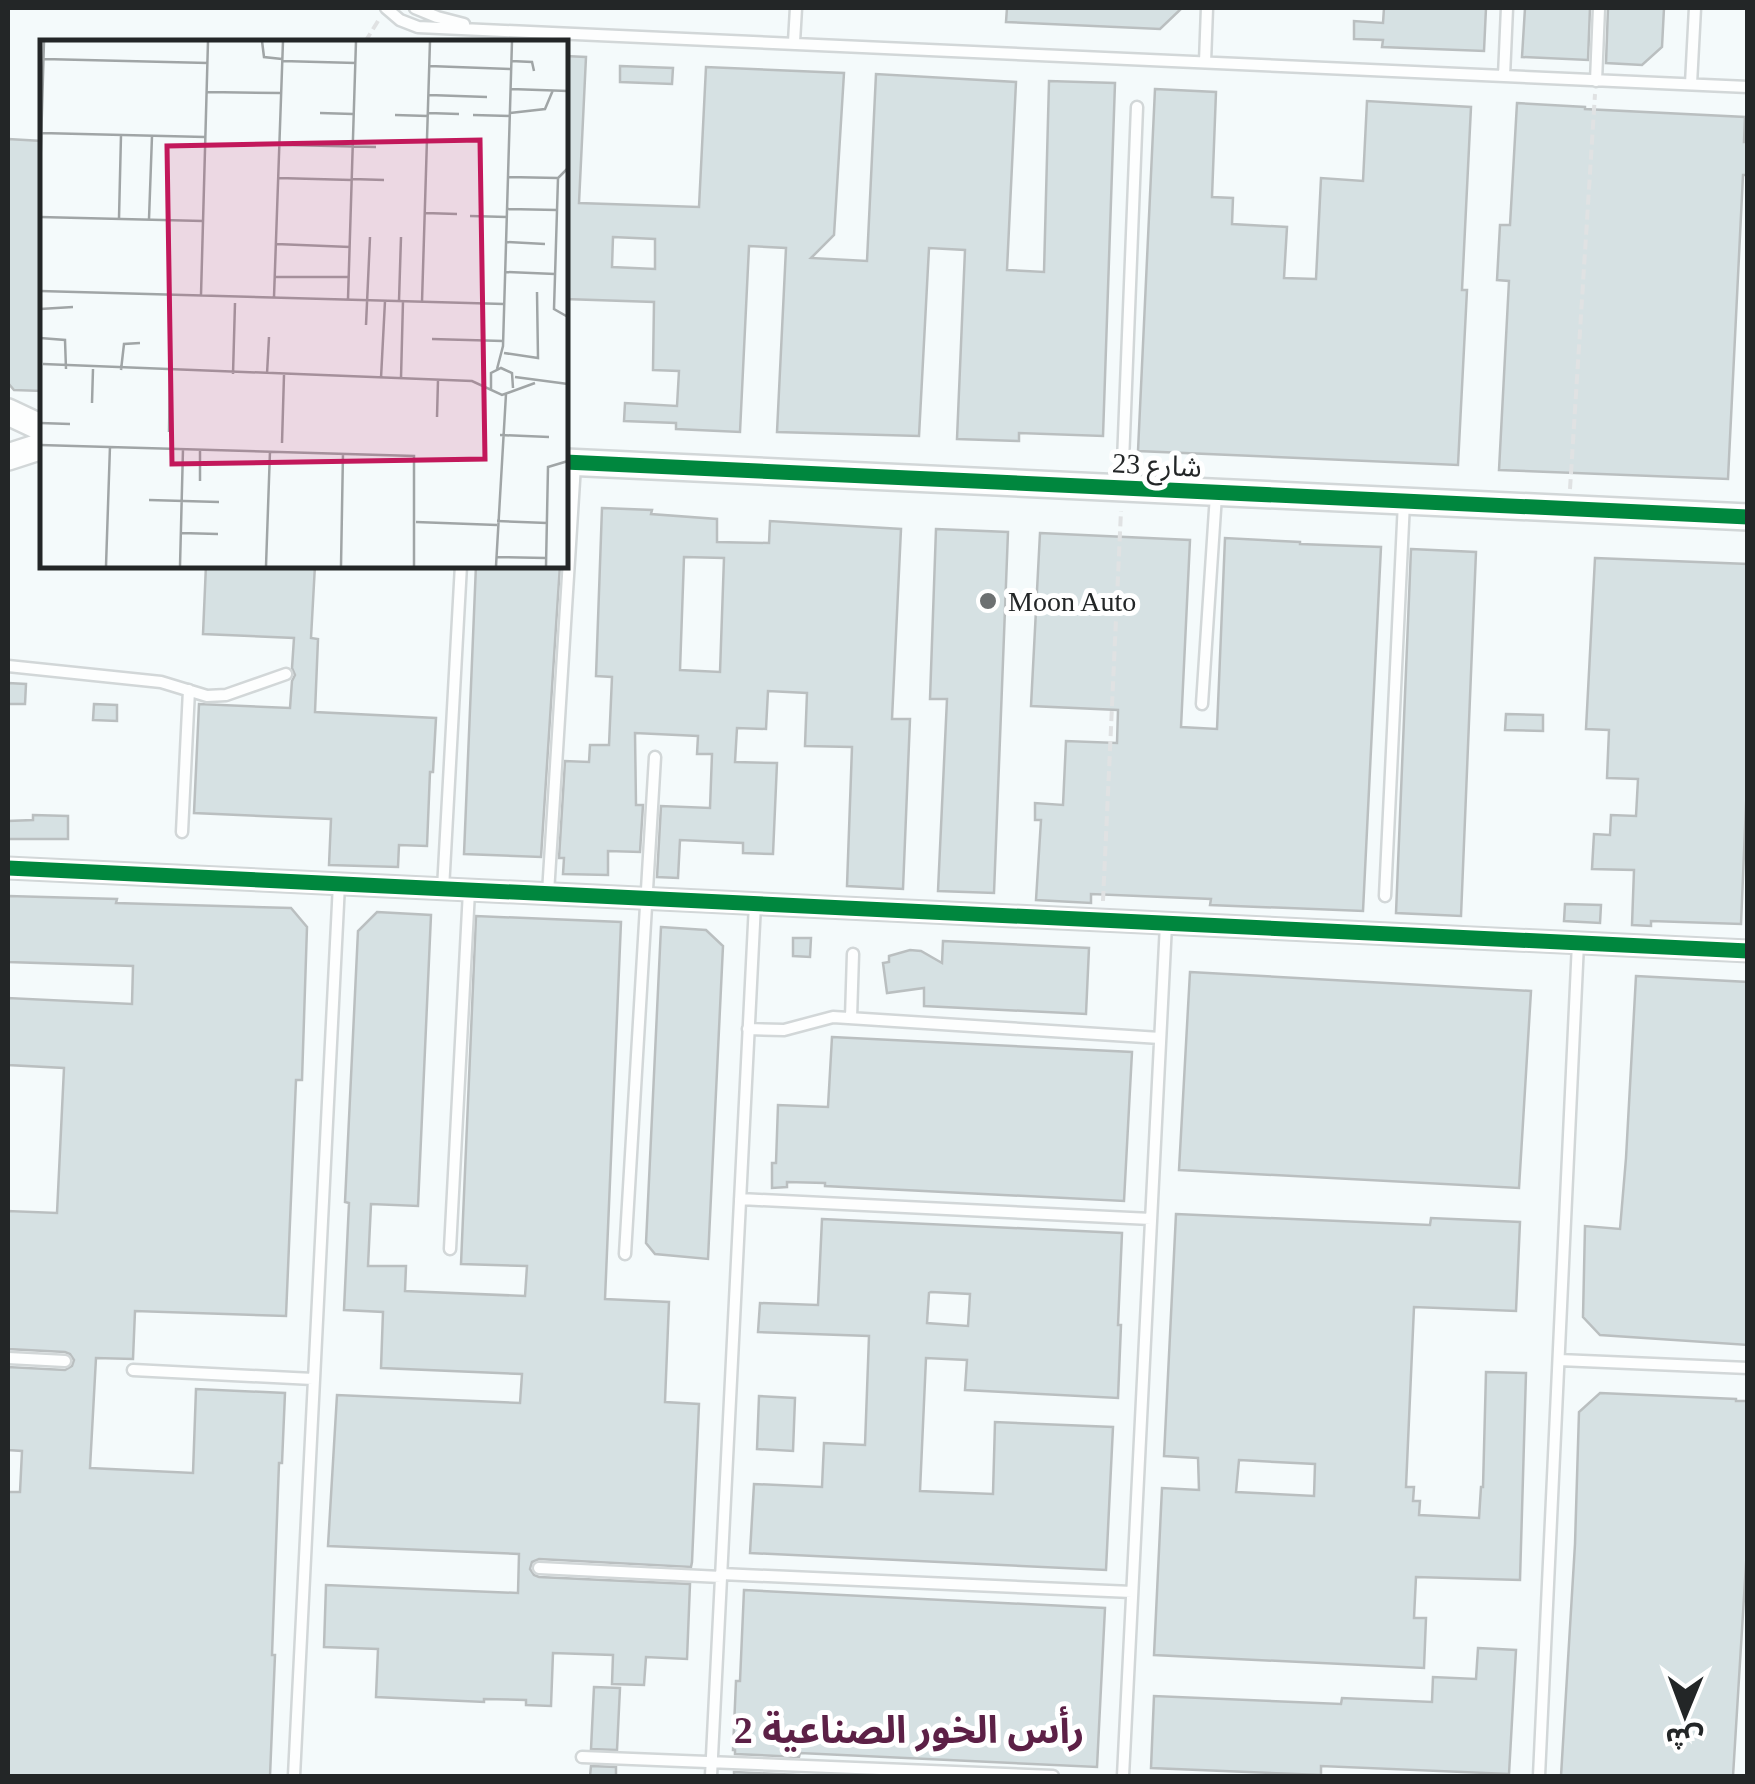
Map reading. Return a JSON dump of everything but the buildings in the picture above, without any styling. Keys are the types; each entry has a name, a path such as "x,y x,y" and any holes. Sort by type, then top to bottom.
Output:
{"street":[{"path":"8,412 40,427"},
{"path":"8,458 40,447"},
{"name":"شارع 23","path":"570,462 1748,517"},
{"path":"8,868 1748,950"}],"lane":[{"path":"386,8 400,20 418,26 1748,87"},
{"path":"415,8 479,28"},
{"path":"794,42 796,8"},
{"path":"1204,62 1208,8"},
{"path":"1504,76 1507,8"},
{"path":"1596,81 1599,8"},
{"path":"1692,84 1695,8"},
{"path":"1122,488 1137,107"},
{"path":"568,501 570,462"},
{"path":"1202,704 1216,492"},
{"path":"1385,896 1404,501"},
{"path":"443,888 461,568"},
{"path":"548,893 565,568"},
{"path":"8,666 162,682 207,696 226,695 286,674"},
{"path":"182,832 189,690"},
{"path":"626,1254 655,758"},
{"path":"294,1776 339,884"},
{"path":"450,1249 469,890"},
{"path":"711,1776 754,904"},
{"path":"1123,1776 1166,924"},
{"path":"1539,1776 1578,943"},
{"path":"850,1018 853,954"},
{"path":"748,1029 784,1030 825,1018 850,1018 1160,1038"},
{"path":"740,1200 1151,1220"},
{"path":"8,1358 65,1361"},
{"path":"1559,1360 1748,1368"},
{"path":"133,1370 313,1379"},
{"path":"539,1568 1132,1592"},
{"path":"582,1757 1053,1776"}],"path":[{"path":"366,40 386,8"},
{"path":"1568,509 1596,81"},
{"path":"1102,920 1122,488"}],"cycle path":[{"path":"568,462 1748,517"},
{"path":"8,868 1748,951"}],"place":[{"name":"Moon Auto","path":"988,601"}],"district":[{"name":"رأس الخور الصناعية 2","path":"909,1730"}]}
